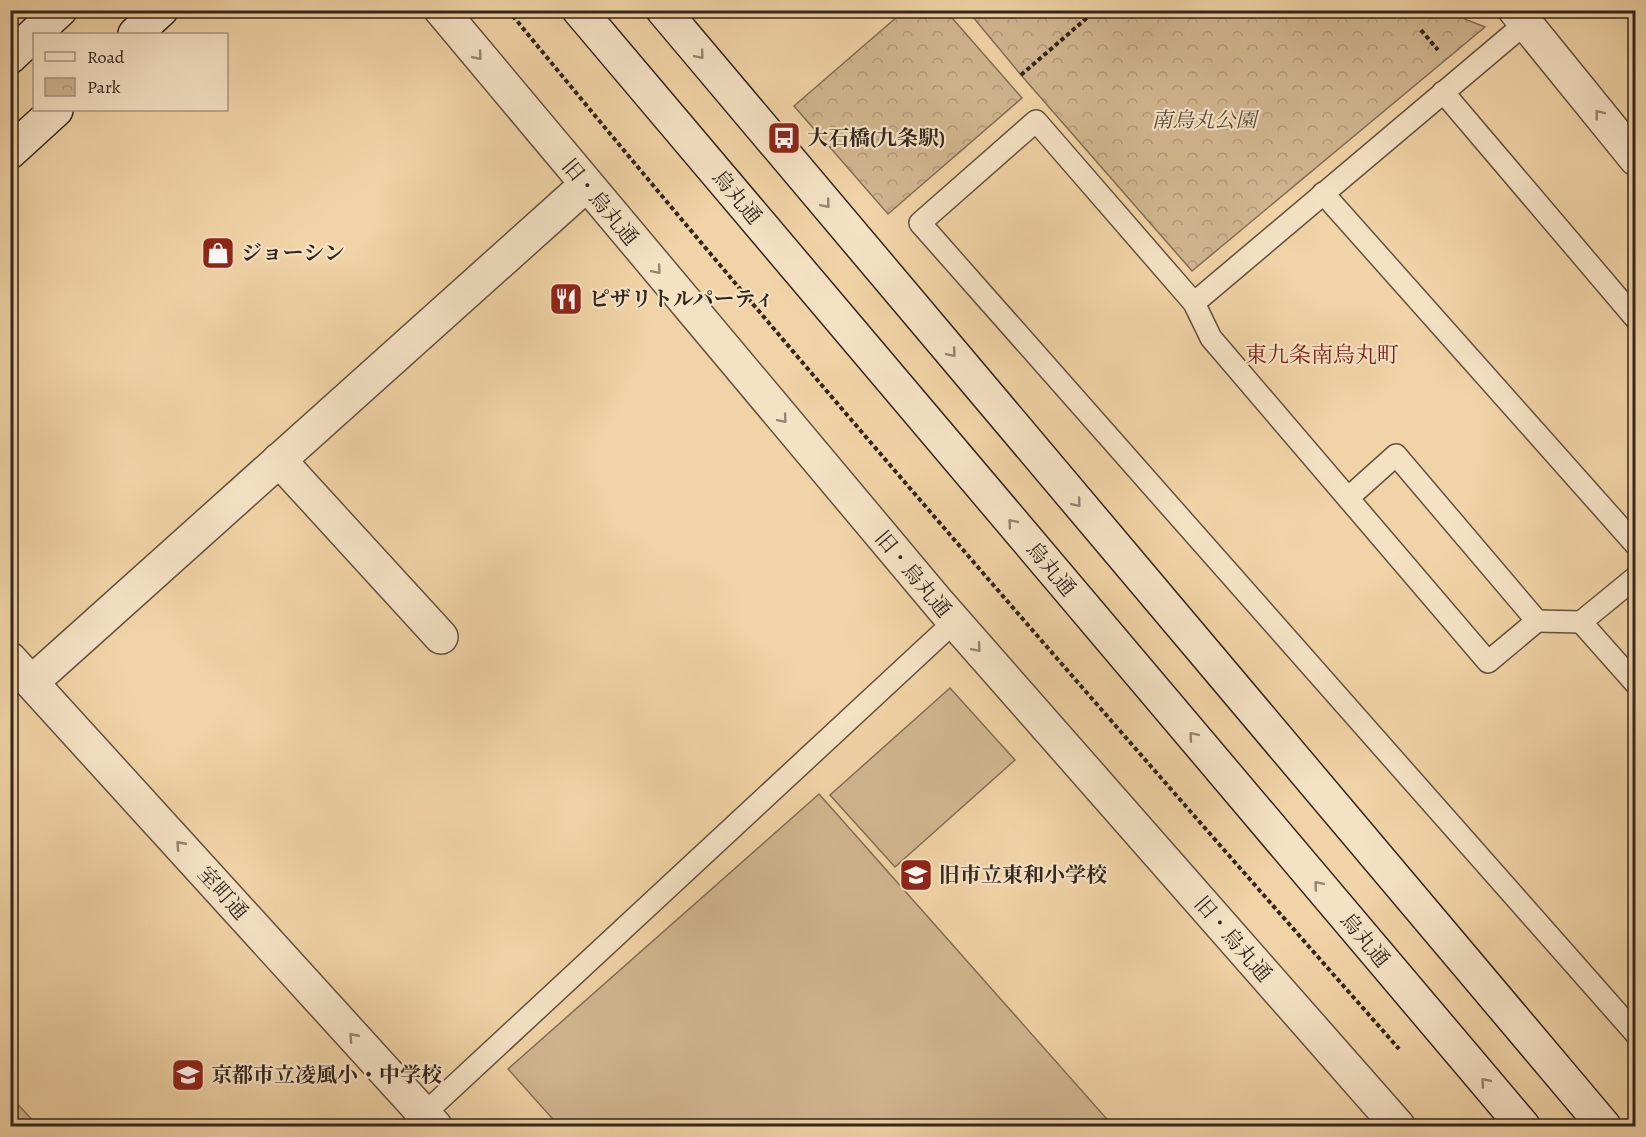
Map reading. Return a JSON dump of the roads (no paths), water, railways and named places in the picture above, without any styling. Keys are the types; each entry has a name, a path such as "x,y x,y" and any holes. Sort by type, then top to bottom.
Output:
{"street":[{"path":"36,33 60,10"},
{"path":"136,33 161,10"},
{"name":"旧・烏丸通","path":"441,10 954,622 1387,1123"},
{"name":"烏丸通","path":"579,10 1523,1126"},
{"path":"666,12 1604,1126"},
{"path":"1521,16 1635,159"},
{"path":"10,57 33,35"},
{"path":"10,152 55,111"},
{"path":"21,670 279,460 586,185"},
{"path":"279,460 441,637"},
{"name":"室町通","path":"21,670 423,1122"}],"lane":[{"path":"1194,303 1443,92 1521,16"},
{"path":"1443,92 1635,319"},
{"path":"1635,576 1581,622 1537,621 1488,662 1211,338 1194,303 1036,121 920,223 1635,1034"},
{"path":"1323,193 1635,545"},
{"path":"1348,498 1396,455 1537,621"},
{"path":"423,1122 954,622"},
{"path":"1581,622 1635,684"}],"place":[{"name":"大石橋(九条駅)","path":"784,138"},
{"name":"ジョーシン","path":"218,253"},
{"name":"ピザリトルパーティ","path":"566,299"},
{"name":"旧市立東和小学校","path":"916,875"},
{"name":"京都市立凌風小・中学校","path":"188,1075"}],"district":[{"name":"東九条南烏丸町","path":"1322,355"}],"park label":[{"name":"南烏丸公園","path":"1204,120"}]}
